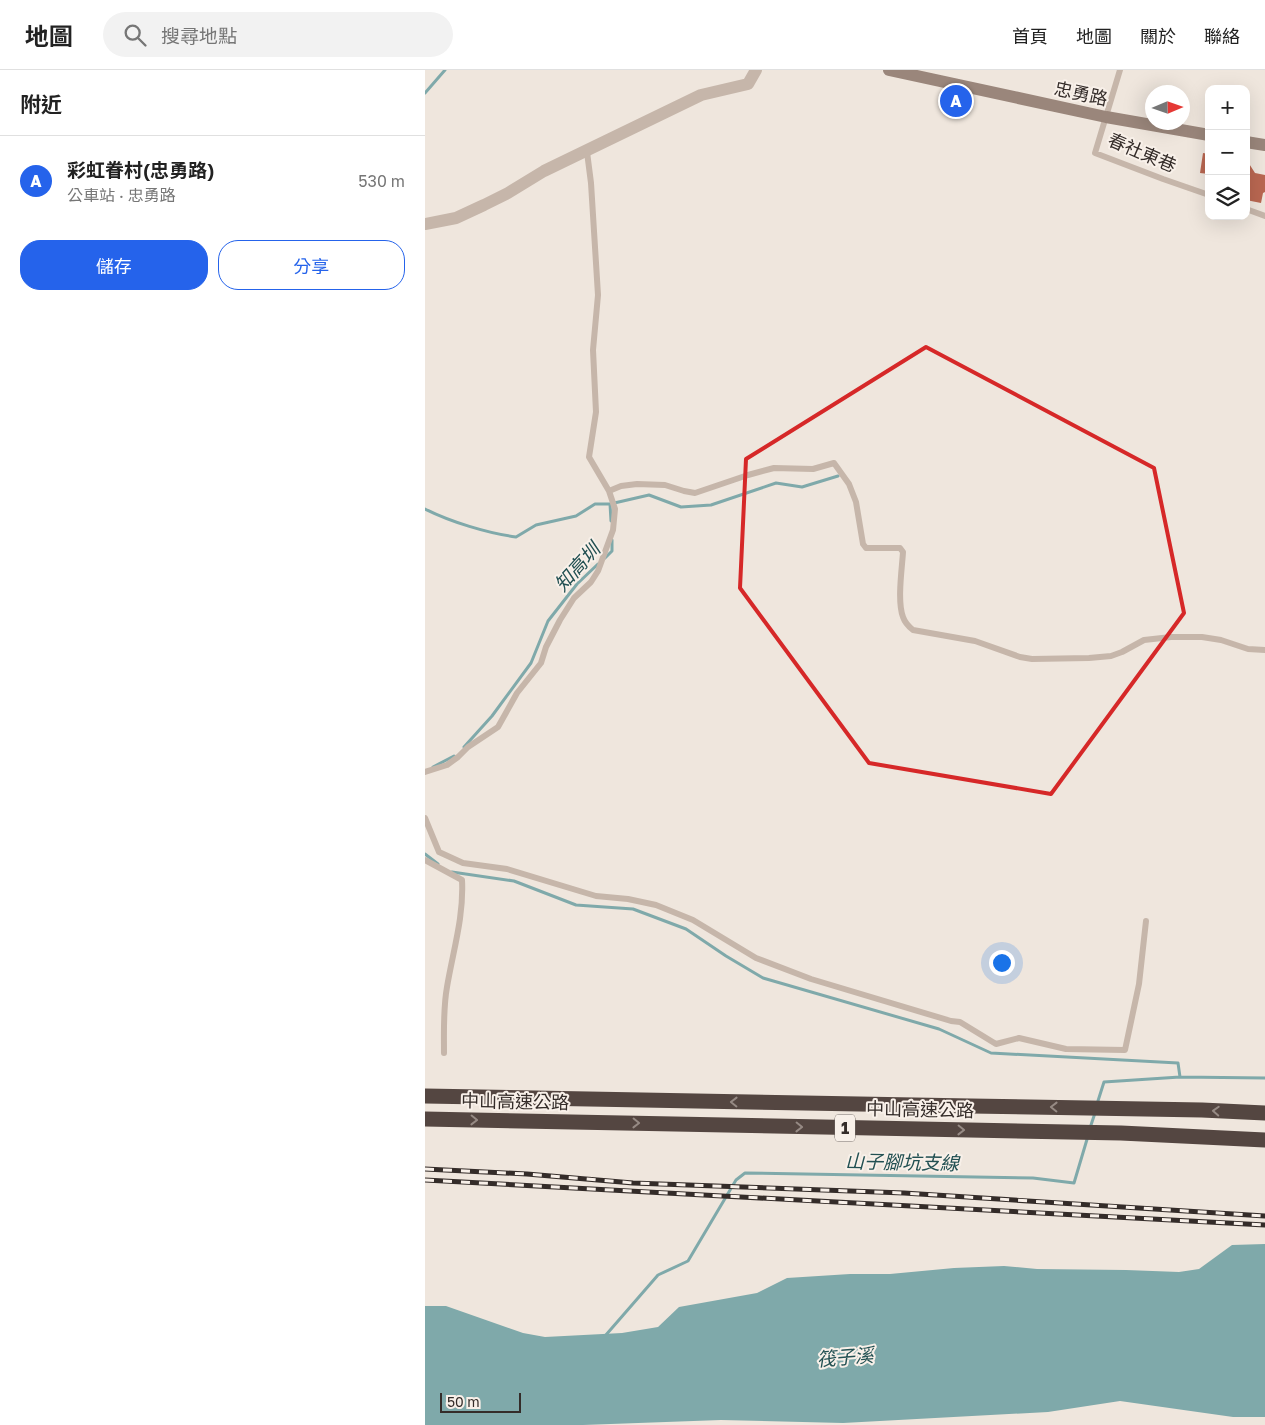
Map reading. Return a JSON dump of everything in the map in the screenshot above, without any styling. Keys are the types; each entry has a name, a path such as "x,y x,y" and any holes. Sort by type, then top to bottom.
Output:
{"highway":[{"name":"中山高速公路","path":"425,1096 1202,1110 1265,1113"},
{"name":"中山高速公路","path":"425,1119 1112,1133 1265,1140"}],"main road":[{"name":"忠勇路","path":"889,70 1106,118 1205,134"},
{"path":"1250,143 1265,145"}],"street":[{"path":"425,224 456,218 508,193 544,171 587,152 701,95 749,84 756,70"}],"lane":[{"path":"1106,118 1120,70"},
{"name":"春社東巷","path":"1106,118 1095,153 1163,180 1205,194"},
{"path":"425,772 447,764 498,727 517,693 541,663 546,647 574,598 591,582 598,571 613,530 615,509 609,491 589,457 596,412 593,350 598,295 591,183 587,152"},
{"path":"1250,210 1265,216"},
{"path":"609,491 621,486 637,484 665,485 695,493 774,468 805,470 834,463 849,484 856,502 863,544 866,548 900,548 903,552 901,603 903,617 907,625 913,630 975,640 1020,657 1032,659 1111,656 1144,640 1171,637 1202,637 1265,650"},
{"path":"425,818 439,852 463,863 507,869 596,896 628,898 656,904 693,920 756,958 811,979 951,1021 960,1022 996,1044 1019,1038 1066,1049 1125,1050 1139,984 1146,921"},
{"path":"425,860 462,880 463,895 445,1006 444,1053"}],"highlighted area":[{"path":"926,347 1154,468 1184,613 1051,794 869,763 740,588 746,459"}],"water":[{"name":"筏子溪","path":"1265,1244 1265,1417 1233,1417 1120,1401 1048,1412 843,1423 721,1420 583,1425 425,1425 425,1306 446,1306 523,1333 545,1337 622,1333 658,1327 679,1307 757,1293 787,1278 850,1274 890,1274 954,1268 1004,1266 1037,1269 1179,1272 1199,1269 1232,1245"}],"building":[{"path":"1203,153 1205,153 1205,174 1200,173"},
{"path":"1250,165 1255,173 1265,175 1265,192 1263,193 1261,203 1250,201"}],"waterway":[{"path":"425,93 445,70"},
{"name":"知高圳","path":"611,521 610,504 649,495 681,507 711,505 776,483 802,487 838,476"},
{"path":"425,509 469,526 516,537 536,525 576,516 595,504 610,504"},
{"name":"知高圳","path":"605,558 612,551 612,540"},
{"name":"知高圳","path":"464,747 492,716 531,663 548,621 577,584 598,564"},
{"name":"知高圳","path":"433,767 454,756"},
{"path":"425,854 438,864"},
{"path":"452,872 514,881 576,905 633,909 686,929 763,978 939,1029 991,1053 1178,1063 1180,1077"},
{"name":"山子腳坑支線","path":"1097,1104 1104,1082 1180,1077 1265,1078"},
{"name":"山子腳坑支線","path":"1090,1128 1095,1113"},
{"name":"山子腳坑支線","path":"605,1336 658,1275 688,1261 736,1180 745,1173 1033,1178 1074,1183 1088,1136"}],"railway":[{"path":"425,1169 527,1174 633,1183 904,1193 1265,1216"},
{"path":"425,1180 1265,1225"}],"place":[{"name":"彩虹眷村(忠勇路)","path":"956,101"}]}
